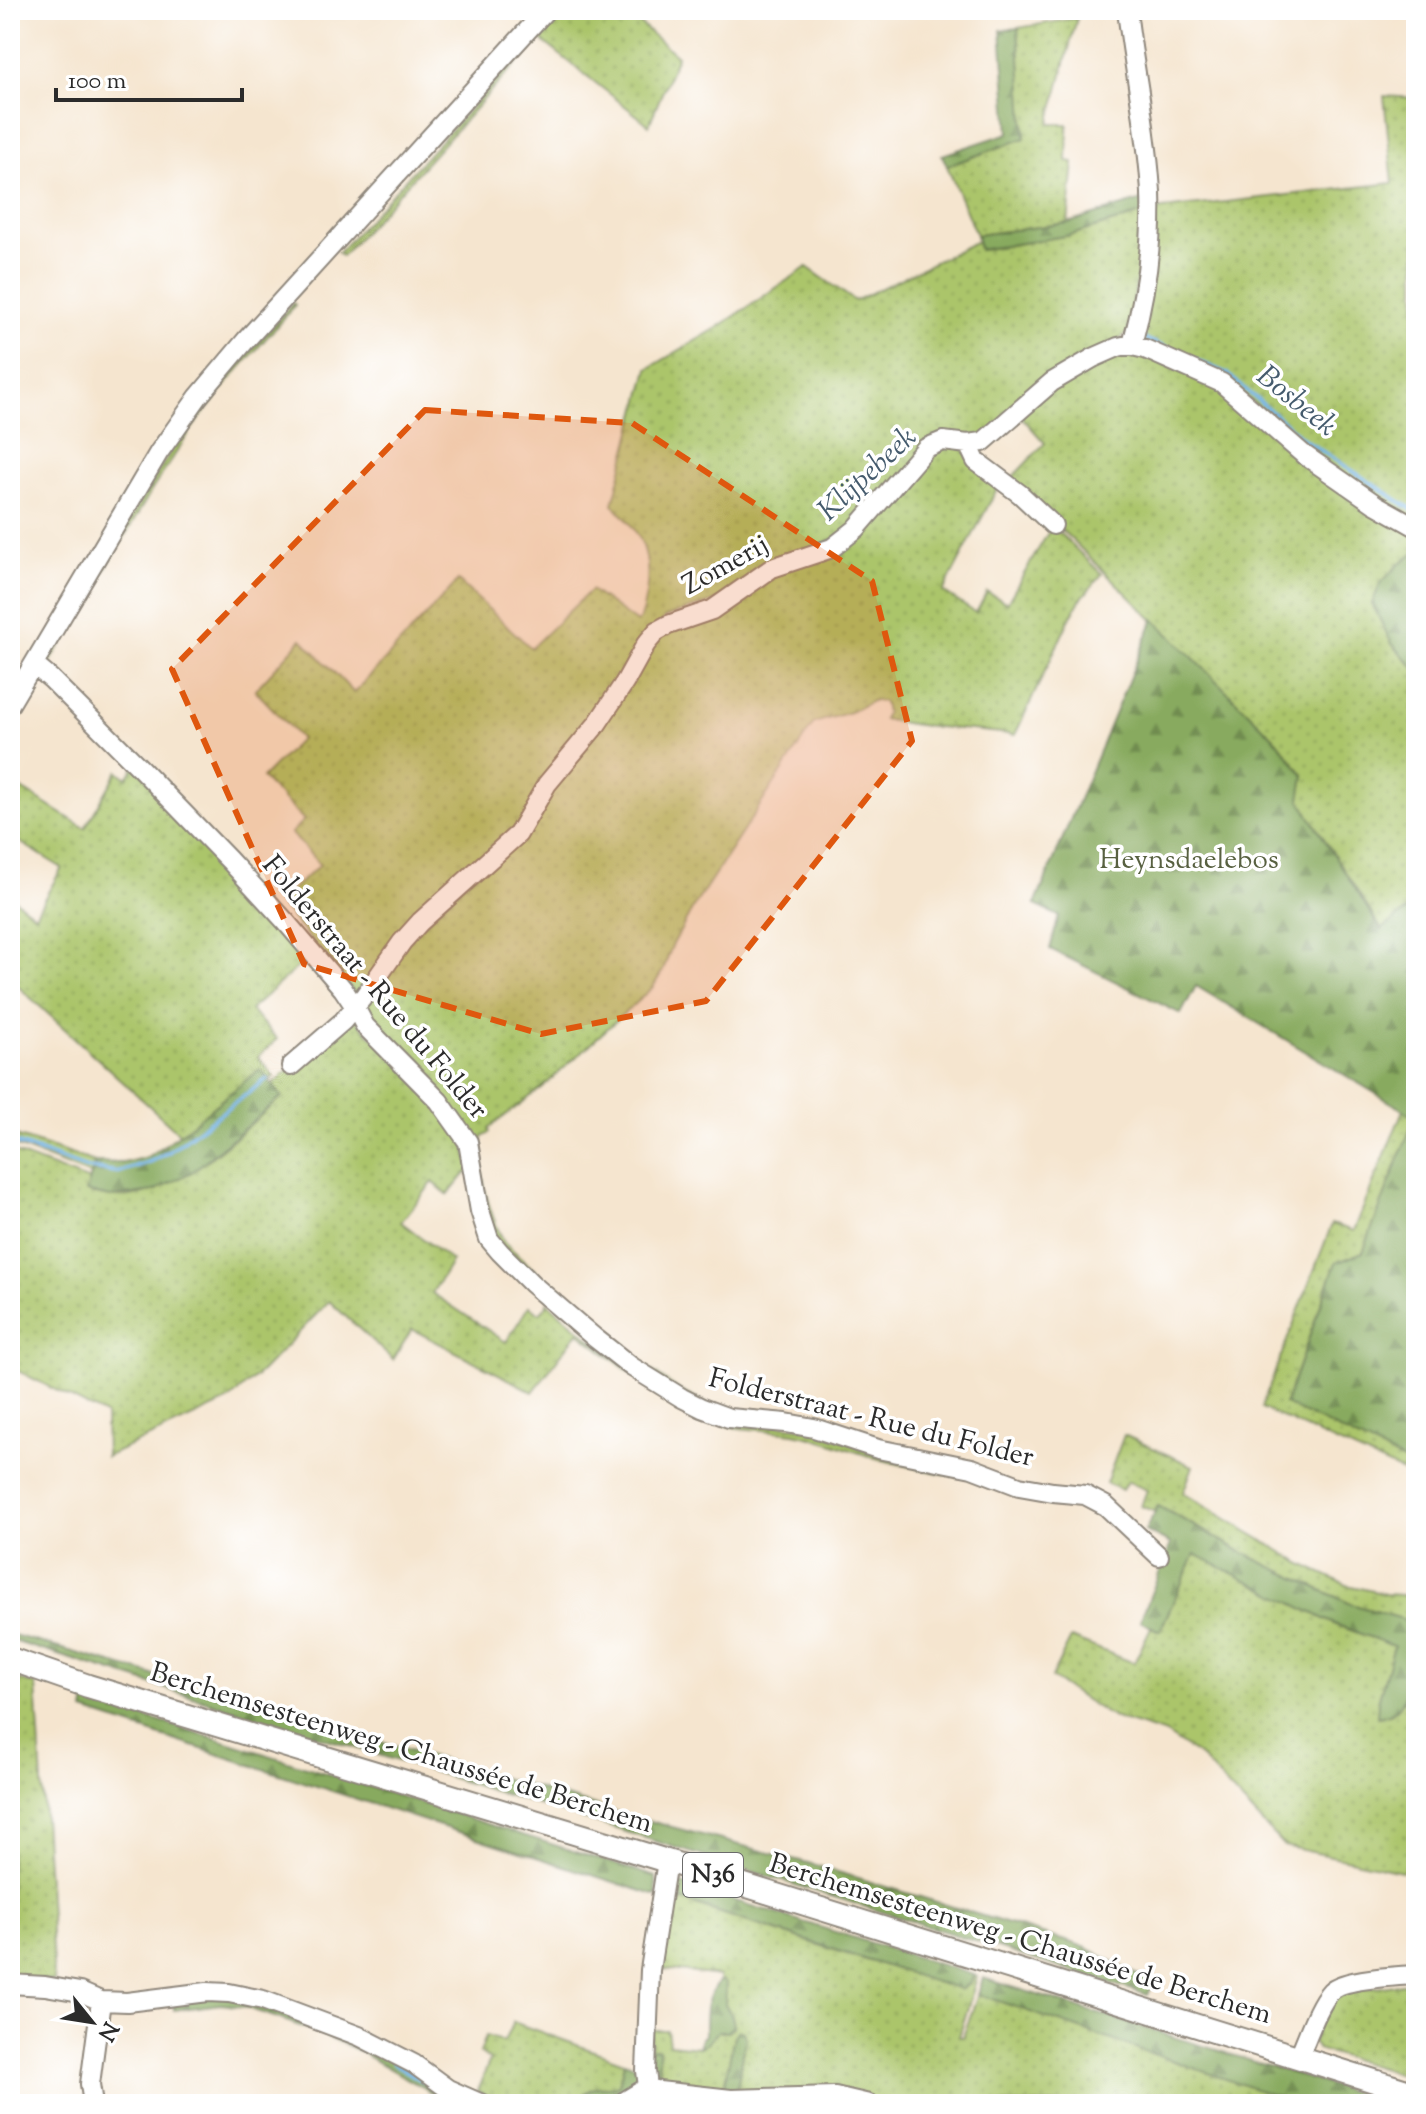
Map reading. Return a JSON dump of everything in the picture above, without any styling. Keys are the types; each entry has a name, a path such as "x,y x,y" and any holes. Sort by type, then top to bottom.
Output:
{"main road":[{"name":"Berchemsesteenweg - Chaussée de Berchem","path":"10,1659 103,1691 667,1861 1416,2094"}],"street":[{"path":"10,704 159,452 198,397 246,340 546,10"},
{"path":"1127,10 1150,182 1151,215 1143,302 1132,345 1222,383 1303,454 1375,504 1416,527"},
{"name":"Zomerij","path":"291,1066 343,1021 420,922 518,834 547,784 597,724 657,631 712,610 772,568 832,548 856,529 926,448 952,440 968,444 983,442 1065,373 1118,347 1132,345"},
{"path":"968,444 976,461 1020,494 1053,525"},
{"name":"Folderstraat - Rue du Folder","path":"34,665 229,860 286,922 355,1007 365,1026 439,1101 463,1132 471,1151 484,1227 494,1245 549,1301 632,1367 682,1398 729,1418 814,1428 878,1449 972,1468 1019,1486 1085,1495 1106,1506 1159,1556"},
{"path":"648,2087 650,1970 667,1861"},
{"path":"1298,2058 1323,2002 1333,1989 1346,1983 1416,1975"},
{"path":"10,1984 80,1992 101,2001 127,2002 207,1992 263,2000 359,2036 414,2064 448,2089 482,2104"},
{"path":"93,2104 90,2084 101,2001"},
{"path":"620,2104 648,2087"},
{"path":"648,2087 731,2099 835,2096 869,2104"}],"highlighted area":[{"path":"425,410 632,423 872,581 912,741 706,1001 541,1034 304,964 172,669"}],"green space":[{"path":"560,10 624,10 677,56 649,125 539,38 342,256 338,253"},
{"path":"1077,18 1049,124 1068,124 1067,161 1074,162 1068,223 976,235 947,166 1025,138 1018,28"},
{"path":"1018,28 1025,138 947,166 942,155 1009,133 1001,30"},
{"path":"1384,96 1416,98 1416,519 1347,479 1225,380 1142,345 1155,210 1393,183"},
{"path":"1148,198 1148,212 1071,235 979,250 976,235 1068,223"},
{"path":"1148,212 1128,333 988,435 948,437 854,528 728,597 665,617 520,827 355,994 278,901 320,865 291,833 304,820 262,778 301,739 255,690 302,639 354,693 458,581 531,648 591,590 637,623 646,594 646,555 631,524 613,504 648,369 717,328 807,267 855,301 979,240 980,250 1071,235"},
{"path":"293,303 295,305 193,427 153,488 50,663 57,674 49,669 45,661 172,449 225,378"},
{"path":"1127,353 1142,355 1204,380 1416,531 1416,551 1398,565 1392,644 1416,669 1416,903 1382,930 1299,800 1304,776 1276,740 1070,538 1008,482 1045,443 1019,414 1058,382"},
{"path":"945,444 961,447 983,471 1000,483 943,592 976,613 987,592 1007,603 1052,526 1102,574 1080,600 1070,618 1015,735 883,719 886,713 884,702 874,700 850,712 814,723 694,906 653,987 543,1087 489,1128 490,1132 483,1136 485,1190 504,1242 588,1320 631,1356 682,1392 720,1410 758,1416 737,1417 713,1411 658,1381 583,1324 508,1258 486,1221 474,1143 452,1111 369,1025 361,1011 384,973 419,928 520,835 547,790 607,715 652,641 674,626 721,609 767,574 839,546 858,529 907,472"},
{"path":"1416,551 1416,669 1392,644 1372,604 1380,584"},
{"name":"Heynsdaelebos","path":"1154,619 1276,740 1304,776 1300,800 1381,930 1416,903 1416,1469 1285,1404 1336,1263 1363,1252 1415,1117 1196,986 1181,1014 1050,949 1059,916 1035,905"},
{"path":"135,766 311,955 250,1010 277,1039 258,1057 274,1076 270,1080 260,1069 180,1134 10,979 10,896 35,915 62,868 10,836 10,782 85,828 118,771 127,778"},
{"path":"350,1017 444,1111 464,1141 472,1174 466,1173 448,1195 433,1182 401,1222 452,1261 432,1293 506,1342 529,1306 540,1313 547,1302 646,1380 712,1415 734,1421 812,1430 872,1451 962,1469 959,1477 886,1461 804,1435 720,1424 692,1412 658,1391 578,1332 533,1392 412,1329 393,1360 329,1301 262,1371 228,1401 106,1457 105,1415 10,1367 10,1151 90,1181 87,1192 112,1197 136,1195 160,1188 204,1163 282,1097 273,1084"},
{"path":"260,1069 282,1097 192,1172 154,1191 111,1197 86,1192 95,1162 123,1163 147,1157"},
{"path":"1403,1110 1415,1117 1363,1252 1336,1263 1285,1403 1414,1466 1409,1475 1261,1408 1332,1224 1354,1231"},
{"path":"10,1134 95,1162 91,1175 10,1144"},
{"path":"1124,1435 1193,1466 1183,1493 1304,1565 1347,1585 1385,1594 1416,1596 1416,1623 1351,1604 1253,1558 1158,1506 1155,1512 1141,1506 1147,1490 1127,1481 1122,1490 1106,1483"},
{"path":"1158,1506 1253,1558 1351,1604 1416,1623 1416,1658 1411,1659 1401,1704 1387,1715 1377,1717 1378,1702 1394,1646 1334,1624 1195,1554 1160,1631 1140,1621 1171,1544 1145,1531"},
{"path":"1195,1553 1334,1624 1394,1646 1378,1702 1404,1701 1411,1658 1416,1658 1416,1883 1409,1881 1411,1873 1284,1846 1200,1757 1166,1734 1112,1717 1051,1678 1071,1638 1134,1663 1151,1627 1160,1631"},
{"path":"10,1634 612,1811 808,1863 1085,1947 1153,1983 1148,1995 10,1640"},
{"path":"10,1677 36,1685 54,1981 10,1978"},
{"path":"86,1700 656,1877 657,1896 84,1711"},
{"path":"672,1882 974,1975 970,1983 960,1990 665,1895"},
{"path":"665,1895 865,1960 970,1983 974,1975 977,1977 959,2037 963,2037 978,1994 1299,2104 877,2104 736,2093 746,2038 734,2036 724,2091 658,2082 659,2049 651,2048 651,2030 667,2030 669,2044 699,2047 718,2030 723,2031 732,2016 725,2004 726,1983 719,1981 719,1976 655,1968"},
{"path":"983,1978 1391,2104 1299,2104 978,1994"},
{"path":"722,1980 726,1983 725,2004 734,2025 728,2031 718,2031 699,2047 705,2035 708,2000"},
{"path":"1416,1982 1416,2079 1317,2049 1312,2043 1323,2011 1341,1993"},
{"path":"230,1996 359,2041 468,2104 452,2104 327,2036 244,2007 221,2004 174,2010 173,2000"},
{"path":"513,2022 624,2062 619,2085 594,2088 574,2104 513,2102 477,2091 490,2060 480,2053 486,2036 504,2042"},
{"path":"738,2030 743,2031 746,2038 736,2092 677,2090 677,2104 574,2104 594,2088 619,2085 624,2062 639,2067 641,2047 659,2049 658,2082 723,2091 734,2036"}],"waterway":[{"name":"Bosbeek","path":"1143,338 1226,373 1306,441 1416,512"},
{"name":"Klijpebeek","path":"10,1141 86,1168 118,1172 152,1161 170,1151 267,1079"},
{"path":"393,2063 423,2081"}]}
